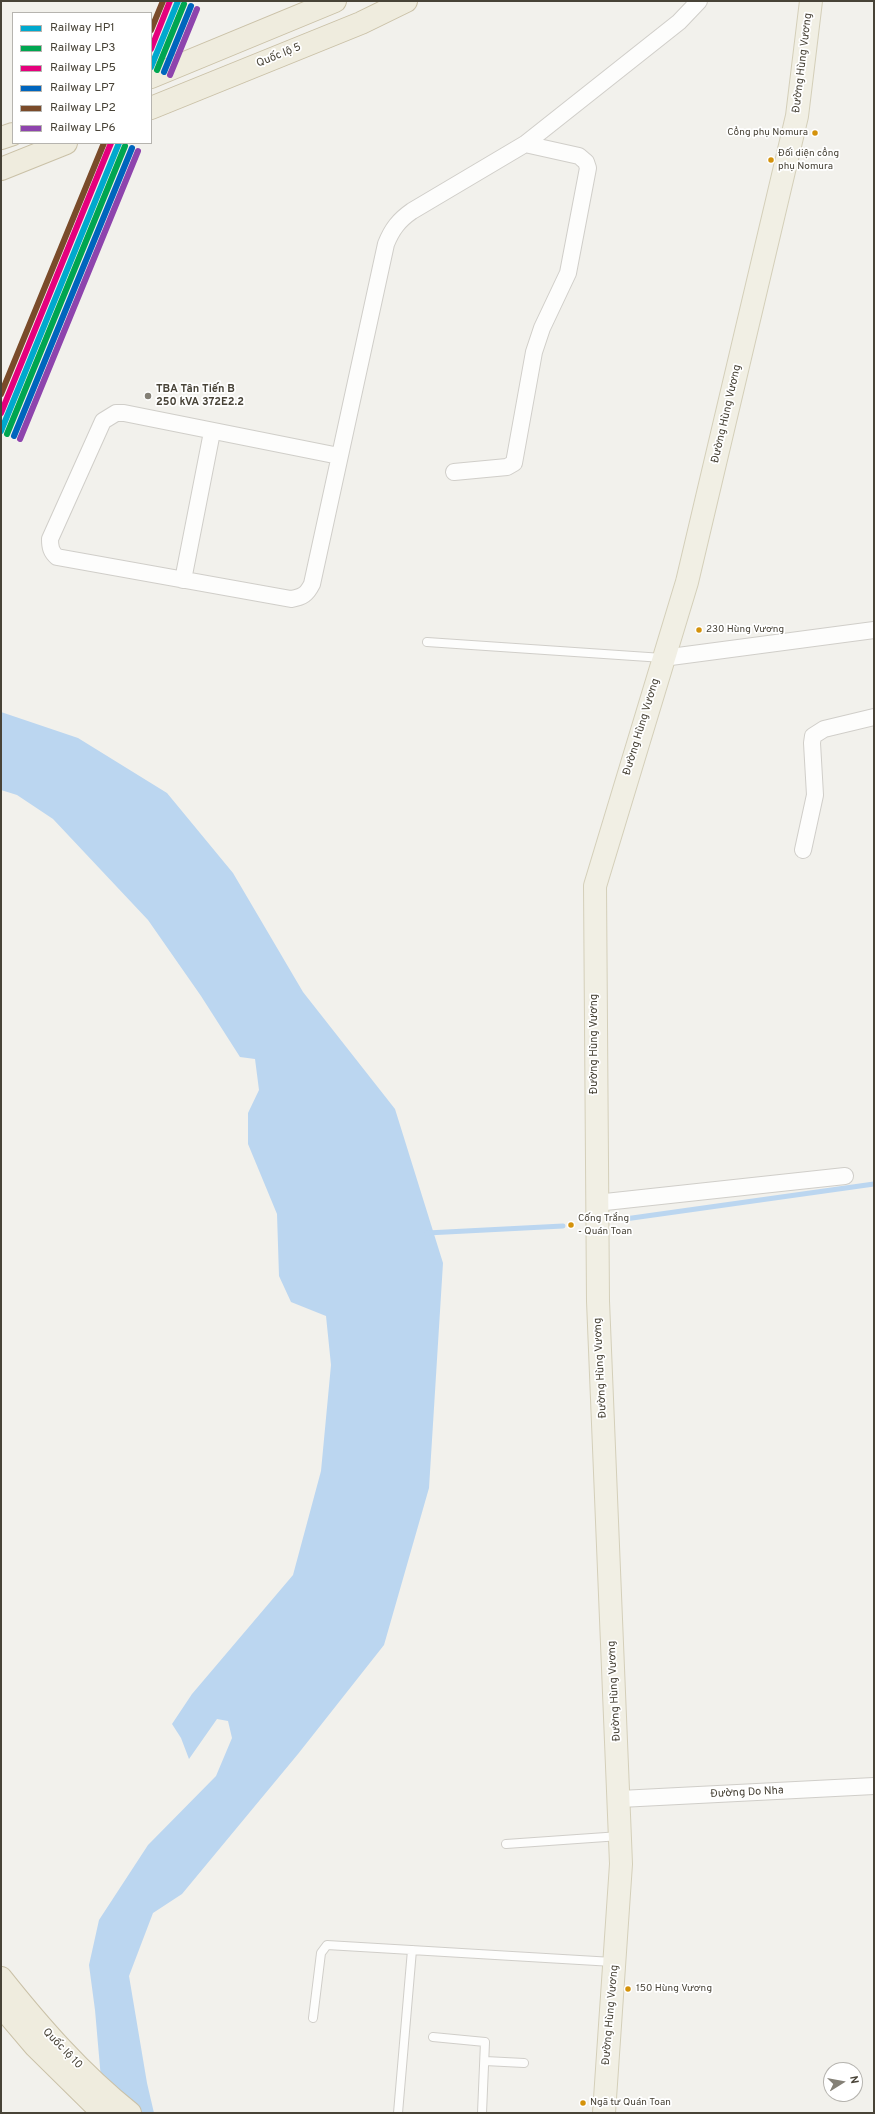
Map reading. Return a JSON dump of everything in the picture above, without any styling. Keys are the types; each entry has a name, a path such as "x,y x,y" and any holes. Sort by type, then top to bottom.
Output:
{"highway":[{"path":"152,77 335,1"},
{"name":"Quốc lộ 5","path":"152,108 361,22 406,1"},
{"path":"1,138 12,134"},
{"path":"1,169 64,144"},
{"name":"Quốc lộ 10","path":"1,1978 101,2105"},
{"name":"Quốc lộ 10","path":"1,2006 35,2046 101,2105 130,2113"}],"main road":[{"name":"Đường Hùng Vương","path":"604,2113 616,1962 621,1836 598,1301 596,1203 595,886 687,582 798,116 811,1"}],"street":[{"path":"339,456 212,432 124,413 109,416 103,421 50,539 52,554 57,558 291,599 300,597 307,593 312,584 386,244 398,221 412,211 525,144 679,22 699,1"},
{"path":"454,472 506,467 514,463 536,346 542,328 568,273 572,257 588,168 586,162 579,156 525,144"},
{"path":"182,580 212,432"},
{"path":"663,658 874,630"},
{"path":"803,850 815,795 814,736 824,729 874,717"},
{"path":"596,1203 845,1176"},
{"name":"Đường Do Nha","path":"620,1799 874,1786"}],"lane":[{"path":"427,642 663,658"},
{"path":"506,1844 621,1836"},
{"path":"313,2018 321,1953 327,1945 616,1962"},
{"path":"398,2113 412,1950"},
{"path":"433,2037 485,2042 482,2113"},
{"path":"485,2061 524,2063"}],"water":[{"path":"1,712 78,738 167,793 233,873 303,992 395,1109 443,1263 429,1488 384,1645 298,1754 182,1894 153,1913 129,1976 147,2083 154,2113 104,2113 95,2010 89,1965 99,1920 148,1845 216,1776 232,1738 228,1721 217,1719 189,1759 181,1738 172,1724 192,1694 293,1575 321,1471 331,1365 326,1316 291,1302 279,1276 277,1214 248,1144 248,1113 259,1090 255,1059 240,1057 201,996 148,920 53,819 17,795 1,790"}],"waterway":[{"path":"625,1219 874,1184"},
{"path":"427,1233 563,1226"}],"rail line":[{"name":"LP2","path":"152,28 163,1"},
{"name":"LP5","path":"152,46 170,1"},
{"name":"HP1","path":"152,65 178,1"},
{"name":"LP3","path":"157,70 184,4"},
{"name":"LP7","path":"164,72 191,6"},
{"name":"LP6","path":"170,75 197,9"},
{"name":"LP2","path":"1,394 104,144"},
{"name":"LP5","path":"1,413 111,144"},
{"name":"HP1","path":"1,431 119,144"},
{"name":"LP3","path":"7,434 125,146"},
{"name":"LP7","path":"14,436 132,148"},
{"name":"LP6","path":"20,439 138,151"}],"place":[{"name":"Cổng phụ Nomura","path":"815,133"},
{"name":"Đối diện cổng phụ Nomura","path":"771,160"},
{"name":"TBA Tân Tiến B 250 kVA 372E2.2","path":"148,396"},
{"name":"230 Hùng Vương","path":"699,630"},
{"name":"Cống Trắng - Quán Toan","path":"571,1225"},
{"name":"150 Hùng Vương","path":"628,1989"},
{"name":"Ngã tư Quán Toan","path":"583,2103"}]}
